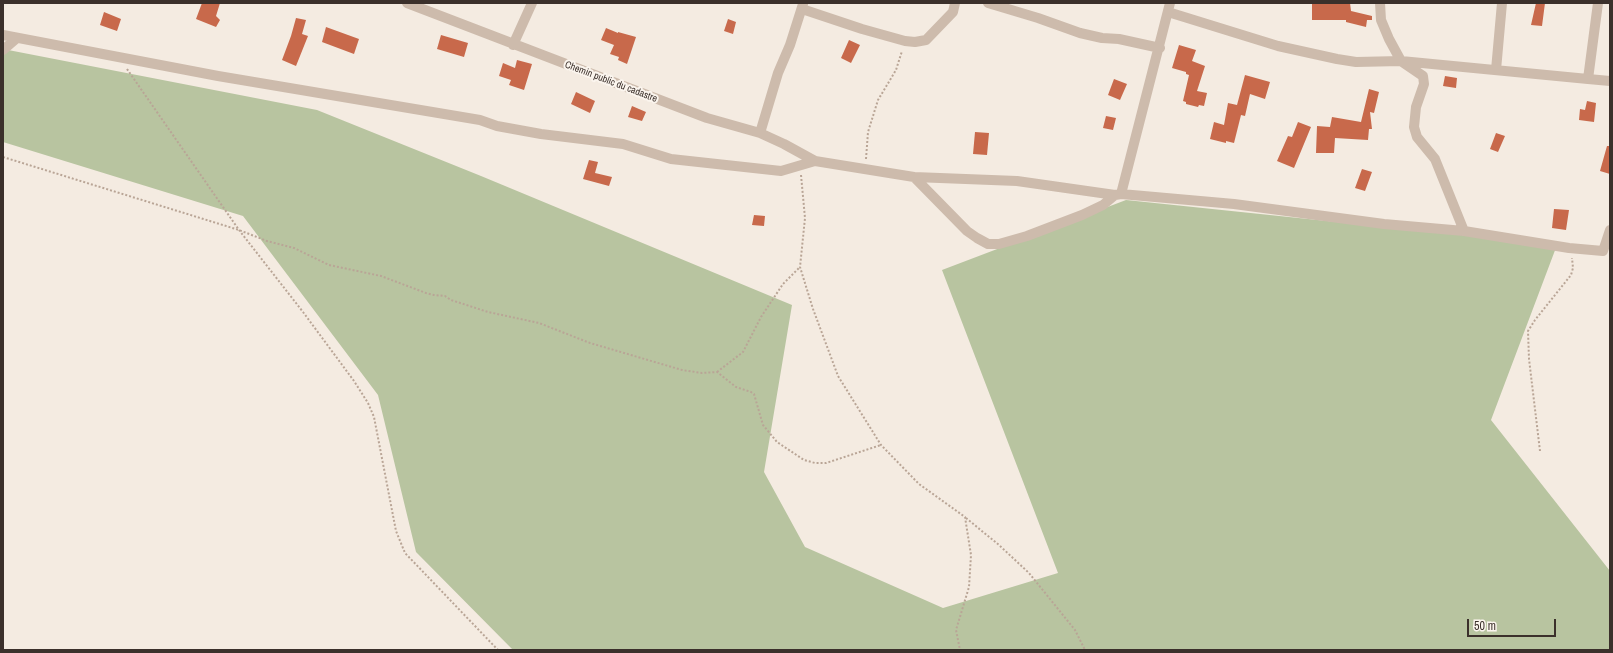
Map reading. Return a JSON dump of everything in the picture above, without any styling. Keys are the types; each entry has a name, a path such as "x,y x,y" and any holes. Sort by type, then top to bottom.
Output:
{"street":[{"name":"Chemin public du cadastre","path":"407,3 706,118 760,133 815,161"},
{"path":"513,45 532,3"},
{"path":"760,133 778,73 790,45 802,6 862,29 905,41 918,42 926,40 953,12 955,3"},
{"path":"988,3 1038,18 1080,33 1102,38 1119,39 1160,48"},
{"path":"1380,3 1381,20 1401,61 1423,76 1424,84 1416,107 1414,127 1417,137 1435,159 1464,231"},
{"path":"1496,70 1502,3"},
{"path":"1588,79 1598,3"},
{"path":"914,177 967,231 988,244 999,244 1027,236 1082,215 1103,205 1118,194 1160,48 1169,8 1278,46 1337,60 1356,62 1401,61 1610,81"},
{"path":"3,35 218,76 473,119 497,126 541,134 623,144 671,159 781,171 815,161 914,177 1016,181 1118,194 1234,204 1384,224 1464,231 1569,248 1606,251 1610,230"},
{"path":"3,50 17,38"}],"path":[{"path":"865,170 868,132 878,100 896,70 905,41"},
{"path":"119,57 239,230 313,324 354,381 368,404 374,417 396,531 405,553 498,650"},
{"path":"3,157 239,230 267,241 294,248 329,265 381,276 434,295 445,296 451,300 488,312 539,324 597,345 682,370 702,373 717,372 742,352 761,317 783,284 800,267"},
{"path":"800,166 805,218 800,267 813,309 838,376 881,445 919,484 965,517 999,545 1029,573 1075,630 1085,650"},
{"path":"1540,451 1529,359 1528,331 1571,274 1573,262 1569,248"},
{"path":"717,372 736,387 754,394 763,425 777,442 804,460 815,463 826,463 881,445"},
{"path":"960,650 956,630 969,587 971,555 965,517"}],"green space":[{"path":"3,49 317,110 481,176 792,305 764,472 805,547 943,608 1058,573 942,270 1126,200 1557,245 1491,420 1610,571 1610,650 513,650 416,552 378,395 243,216 3,142"}],"building":[{"path":"202,3 220,3 216,16 220,20 216,27 196,19"},
{"path":"1312,3 1350,3 1351,11 1372,16 1372,20 1367,20 1366,27 1346,22 1346,20 1312,20"},
{"path":"1536,3 1545,3 1542,26 1531,25"},
{"path":"104,12 121,19 117,31 100,25"},
{"path":"296,18 306,20 302,34 308,36 296,66 282,60"},
{"path":"728,19 736,22 733,34 724,31"},
{"path":"326,27 359,39 354,54 322,42"},
{"path":"606,28 618,33 636,37 627,64 618,60 619,57 610,54 614,45 601,40"},
{"path":"441,35 468,43 464,57 437,49"},
{"path":"849,40 860,45 851,63 841,58"},
{"path":"1179,45 1196,50 1192,61 1205,66 1197,91 1207,93 1204,106 1199,105 1198,107 1186,104 1186,102 1183,101 1189,75 1186,74 1186,72 1172,68"},
{"path":"517,60 532,64 524,90 509,85 511,80 499,76 503,63 515,68"},
{"path":"1245,75 1270,82 1265,99 1250,94 1245,116 1241,115 1234,143 1226,141 1226,143 1210,139 1214,122 1224,125 1228,103 1237,105"},
{"path":"1445,76 1457,78 1456,88 1443,86"},
{"path":"1114,79 1127,84 1120,100 1108,95"},
{"path":"1369,89 1379,92 1374,113 1370,112 1372,129 1369,129 1368,140 1335,138 1334,153 1316,153 1317,126 1330,127 1332,117 1361,122"},
{"path":"576,92 595,101 590,113 571,104"},
{"path":"1587,101 1596,103 1594,122 1579,120 1580,109 1585,110"},
{"path":"632,106 646,112 642,121 628,117"},
{"path":"1106,116 1116,118 1113,130 1103,128"},
{"path":"1298,122 1311,127 1294,168 1277,161 1288,136 1292,137"},
{"path":"975,132 989,133 987,155 973,154"},
{"path":"1496,133 1505,136 1498,152 1490,149"},
{"path":"1607,146 1610,146 1610,174 1600,171"},
{"path":"589,160 598,162 595,173 612,177 609,186 583,179"},
{"path":"1362,169 1372,172 1365,191 1355,188"},
{"path":"1554,209 1569,210 1566,230 1552,228"},
{"path":"754,215 765,216 764,226 752,225"}]}
